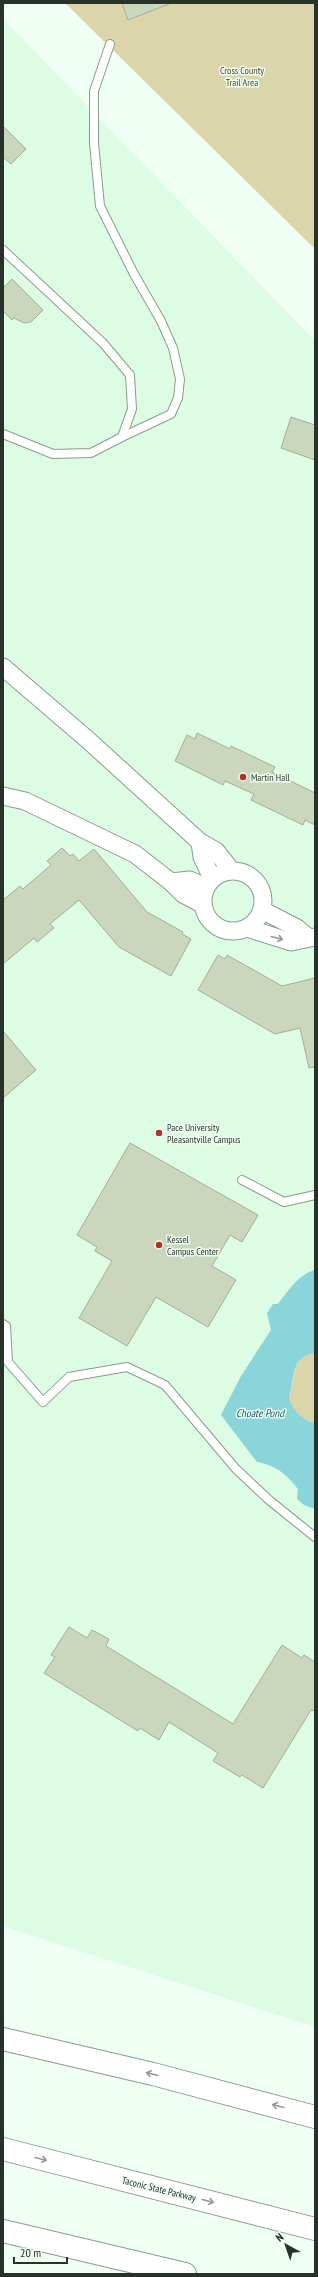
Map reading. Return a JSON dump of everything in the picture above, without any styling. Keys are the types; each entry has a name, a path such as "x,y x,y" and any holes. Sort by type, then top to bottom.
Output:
{"main road":[{"path":"3,2036 29,2045"},
{"path":"3,2039 153,2074 315,2117"},
{"name":"Taconic State Parkway","path":"3,2149 315,2229"},
{"path":"3,2231 185,2274"},
{"path":"66,2247 99,2269 117,2274"}],"street":[{"path":"3,666 88,740 200,842 216,851 231,870"},
{"path":"3,796 25,801 135,854 171,882 183,894 202,904"},
{"path":"200,842 202,857 209,883"},
{"path":"231,870 250,875 256,882 262,895 262,910 253,923 246,928 230,931 222,929 208,919 202,904 209,883 220,873 231,870"},
{"path":"171,882 190,880 209,883"},
{"path":"262,910 311,937"},
{"path":"246,928 291,942 311,937"}],"lane":[{"path":"3,434 53,454 91,453 171,414 178,398 180,379 173,348 161,321 134,274 100,206 94,143 94,90 110,44"},
{"path":"3,250 103,343 130,375 132,408 122,437"},
{"path":"242,1180 284,1202 315,1195"},
{"path":"3,1324 6,1326 5,1361 43,1402 69,1377 127,1367 165,1386 236,1469 269,1500 315,1537"}],"shaded area":[{"name":"Pace University Pleasantville Campus","path":"3,19 315,341 315,2027 3,1926"}],"green space":[{"name":"Cross County Trail Area","path":"65,3 315,3 315,249"},
{"path":"315,1353 315,1423 300,1415 290,1401 289,1395 299,1361 308,1355"}],"water":[{"name":"Choate Pond","path":"315,1270 315,1353 303,1358 296,1366 289,1398 294,1408 300,1415 315,1423 315,1509 304,1505 297,1499 298,1489 285,1475 270,1465 257,1462 221,1415 241,1376 271,1330 267,1313 273,1304 278,1304 299,1279"}],"building":[{"path":"122,3 169,3 169,4 128,20"},
{"path":"3,126 26,149 11,164 3,157"},
{"path":"12,279 43,310 31,322 24,323 14,318 12,320 3,311 3,288"},
{"path":"291,417 315,425 315,460 281,448"},
{"name":"Martin Hall","path":"197,733 230,749 231,746 275,767 272,772 315,793 315,825 305,820 303,825 251,800 254,794 225,781 223,785 175,761 187,735 195,739"},
{"path":"62,848 70,856 73,854 79,861 94,849 147,912 183,932 182,934 191,939 171,976 119,947 79,900 50,924 54,928 37,942 34,938 3,964 3,900 20,886 23,889 51,865 47,861"},
{"path":"218,955 225,959 227,955 282,986 315,978 315,1067 309,1068 300,1028 275,1034 198,990"},
{"path":"3,1031 36,1070 3,1098"},
{"name":"Kessel Campus Center","path":"130,1143 258,1215 242,1242 230,1235 212,1266 236,1280 208,1327 156,1297 127,1346 79,1318 112,1261 95,1251 97,1247 77,1235"},
{"path":"69,1627 87,1638 92,1630 109,1639 106,1646 233,1724 282,1645 302,1658 304,1655 315,1662 315,1711 311,1710 263,1788 242,1775 240,1777 213,1761 218,1753 169,1722 159,1740 140,1728 138,1731 44,1673 55,1657 51,1655"}],"place":[{"name":"Martin Hall","path":"243,777"},
{"name":"Pace University Pleasantville Campus","path":"159,1133"},
{"name":"Kessel Campus Center","path":"159,1245"}]}
